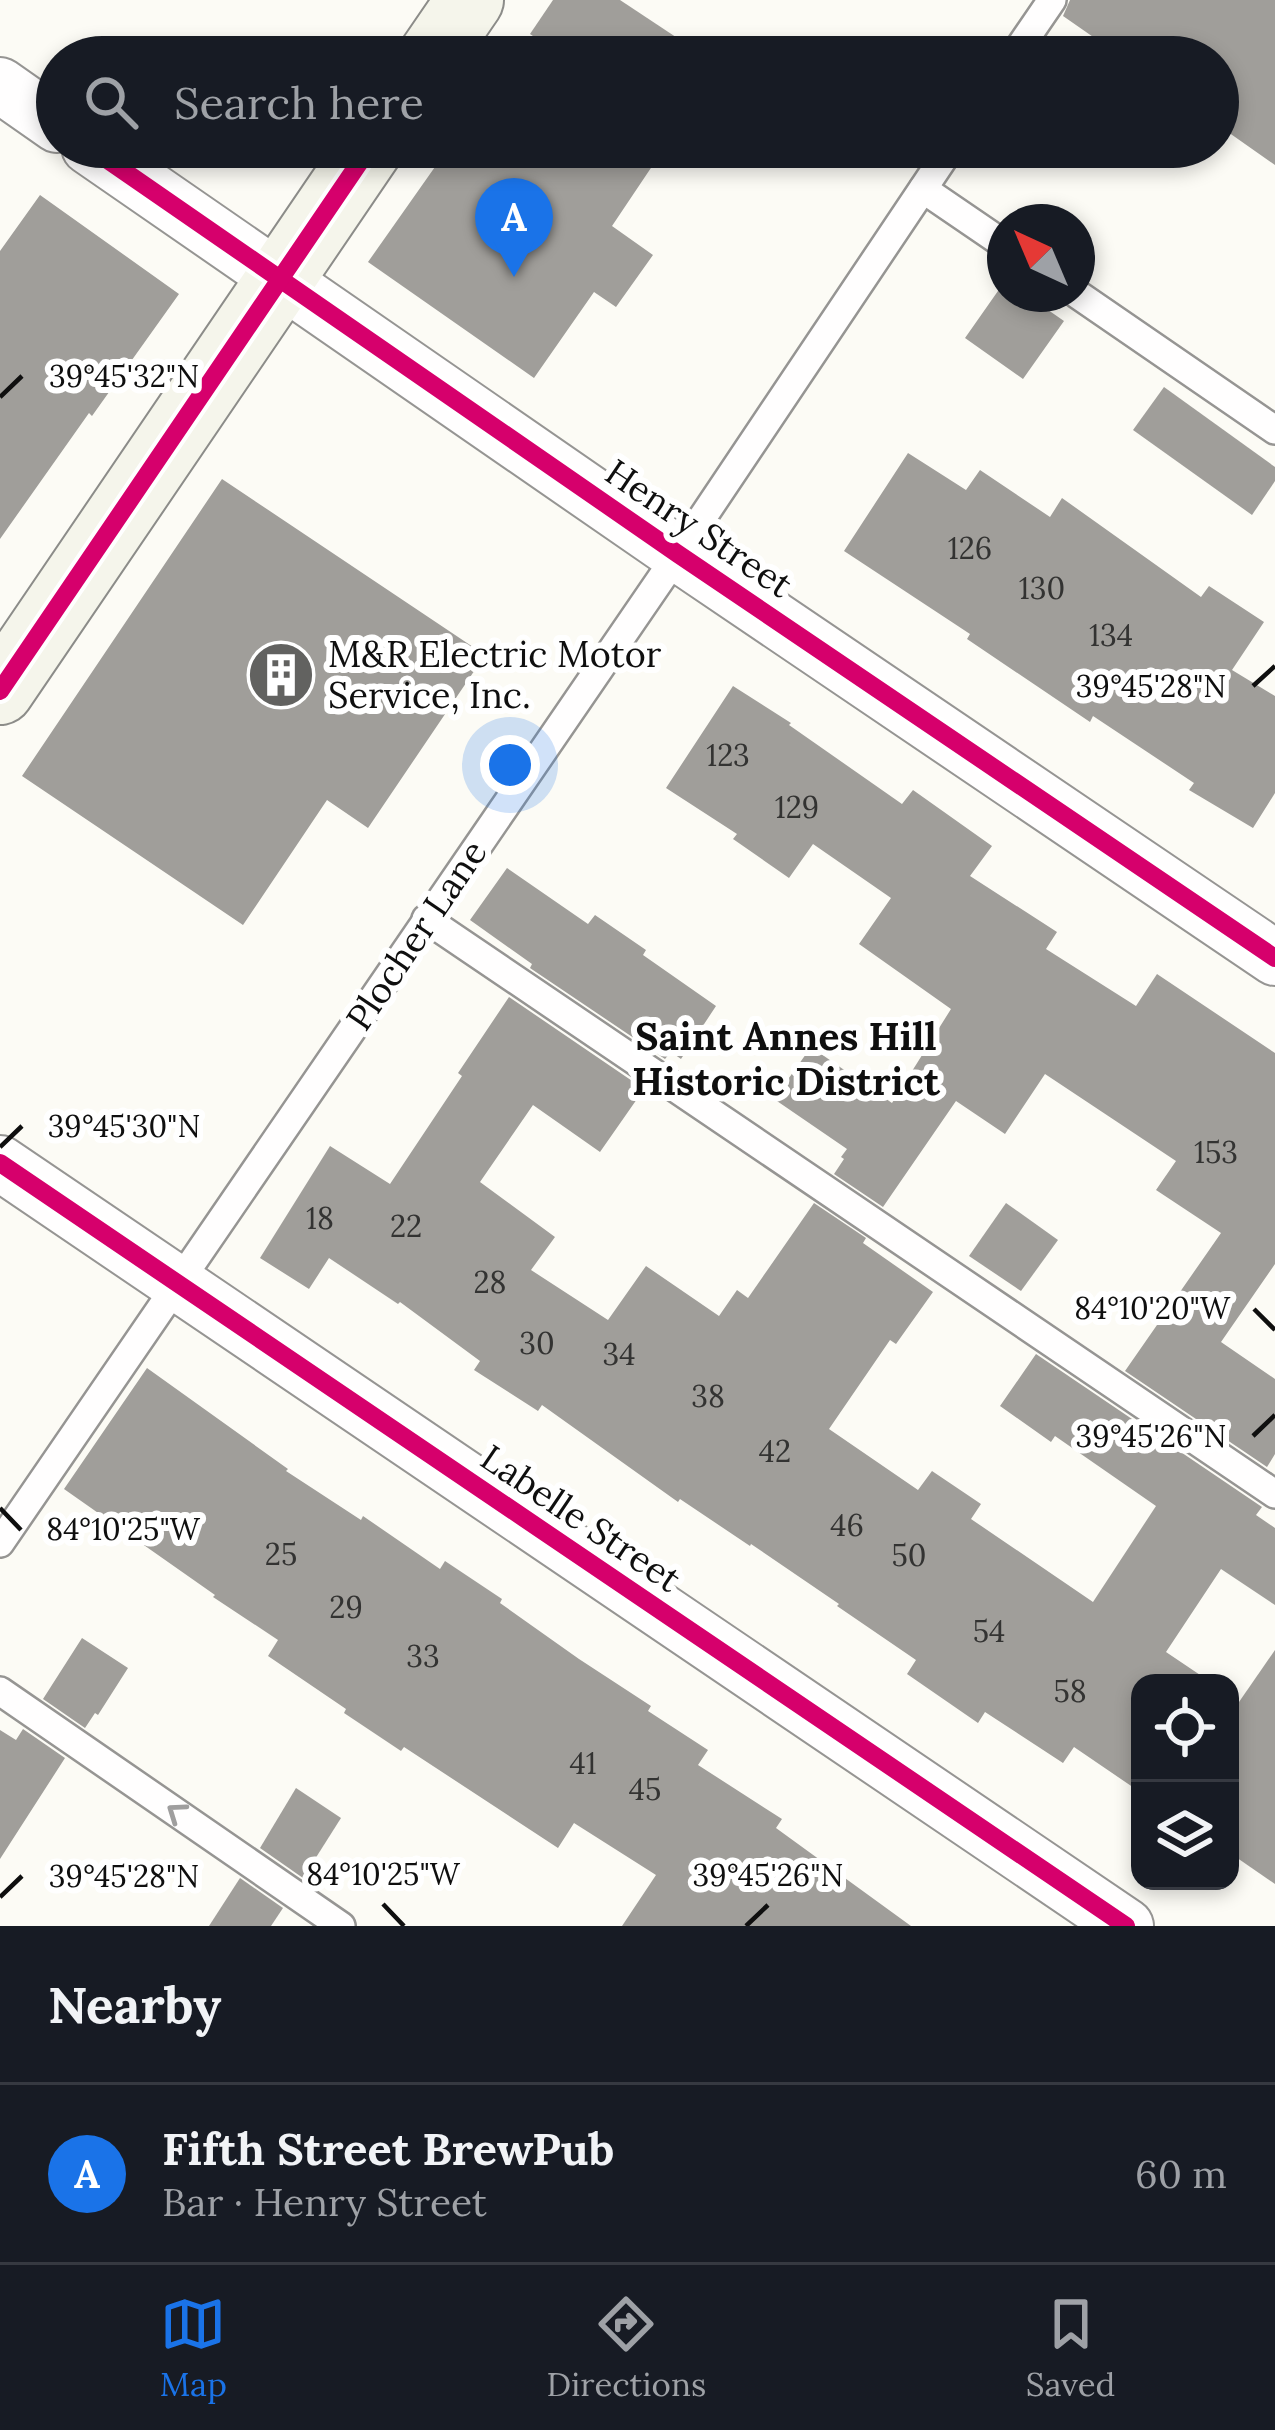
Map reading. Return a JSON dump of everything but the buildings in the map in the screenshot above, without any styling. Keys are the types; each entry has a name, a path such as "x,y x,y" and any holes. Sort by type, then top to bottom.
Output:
{"main road":[{"path":"445,36 470,0"},
{"path":"10,656 356,168"}],"street":[{"path":"0,85 36,110"},
{"name":"Henry Street","path":"119,168 1275,958"},
{"name":"Labelle Street","path":"0,1163 1126,1926"}],"lane":[{"path":"1027,36 1052,0"},
{"name":"Plocher Lane","path":"0,1543 937,168"},
{"path":"923,189 987,233"},
{"path":"1095,306 1275,430"},
{"path":"426,919 1275,1494"},
{"path":"0,1691 341,1926"}],"cycle path":[{"path":"119,168 1275,958"},
{"path":"0,691 356,168"},
{"path":"0,1163 1126,1926"}],"place":[{"name":"Fifth Street BrewPub","path":"514,277"},
{"name":"M&R Electric Motor Service, Inc.","path":"281,675"}],"district":[{"name":"Saint Annes Hill Historic District","path":"786,1058"}]}
